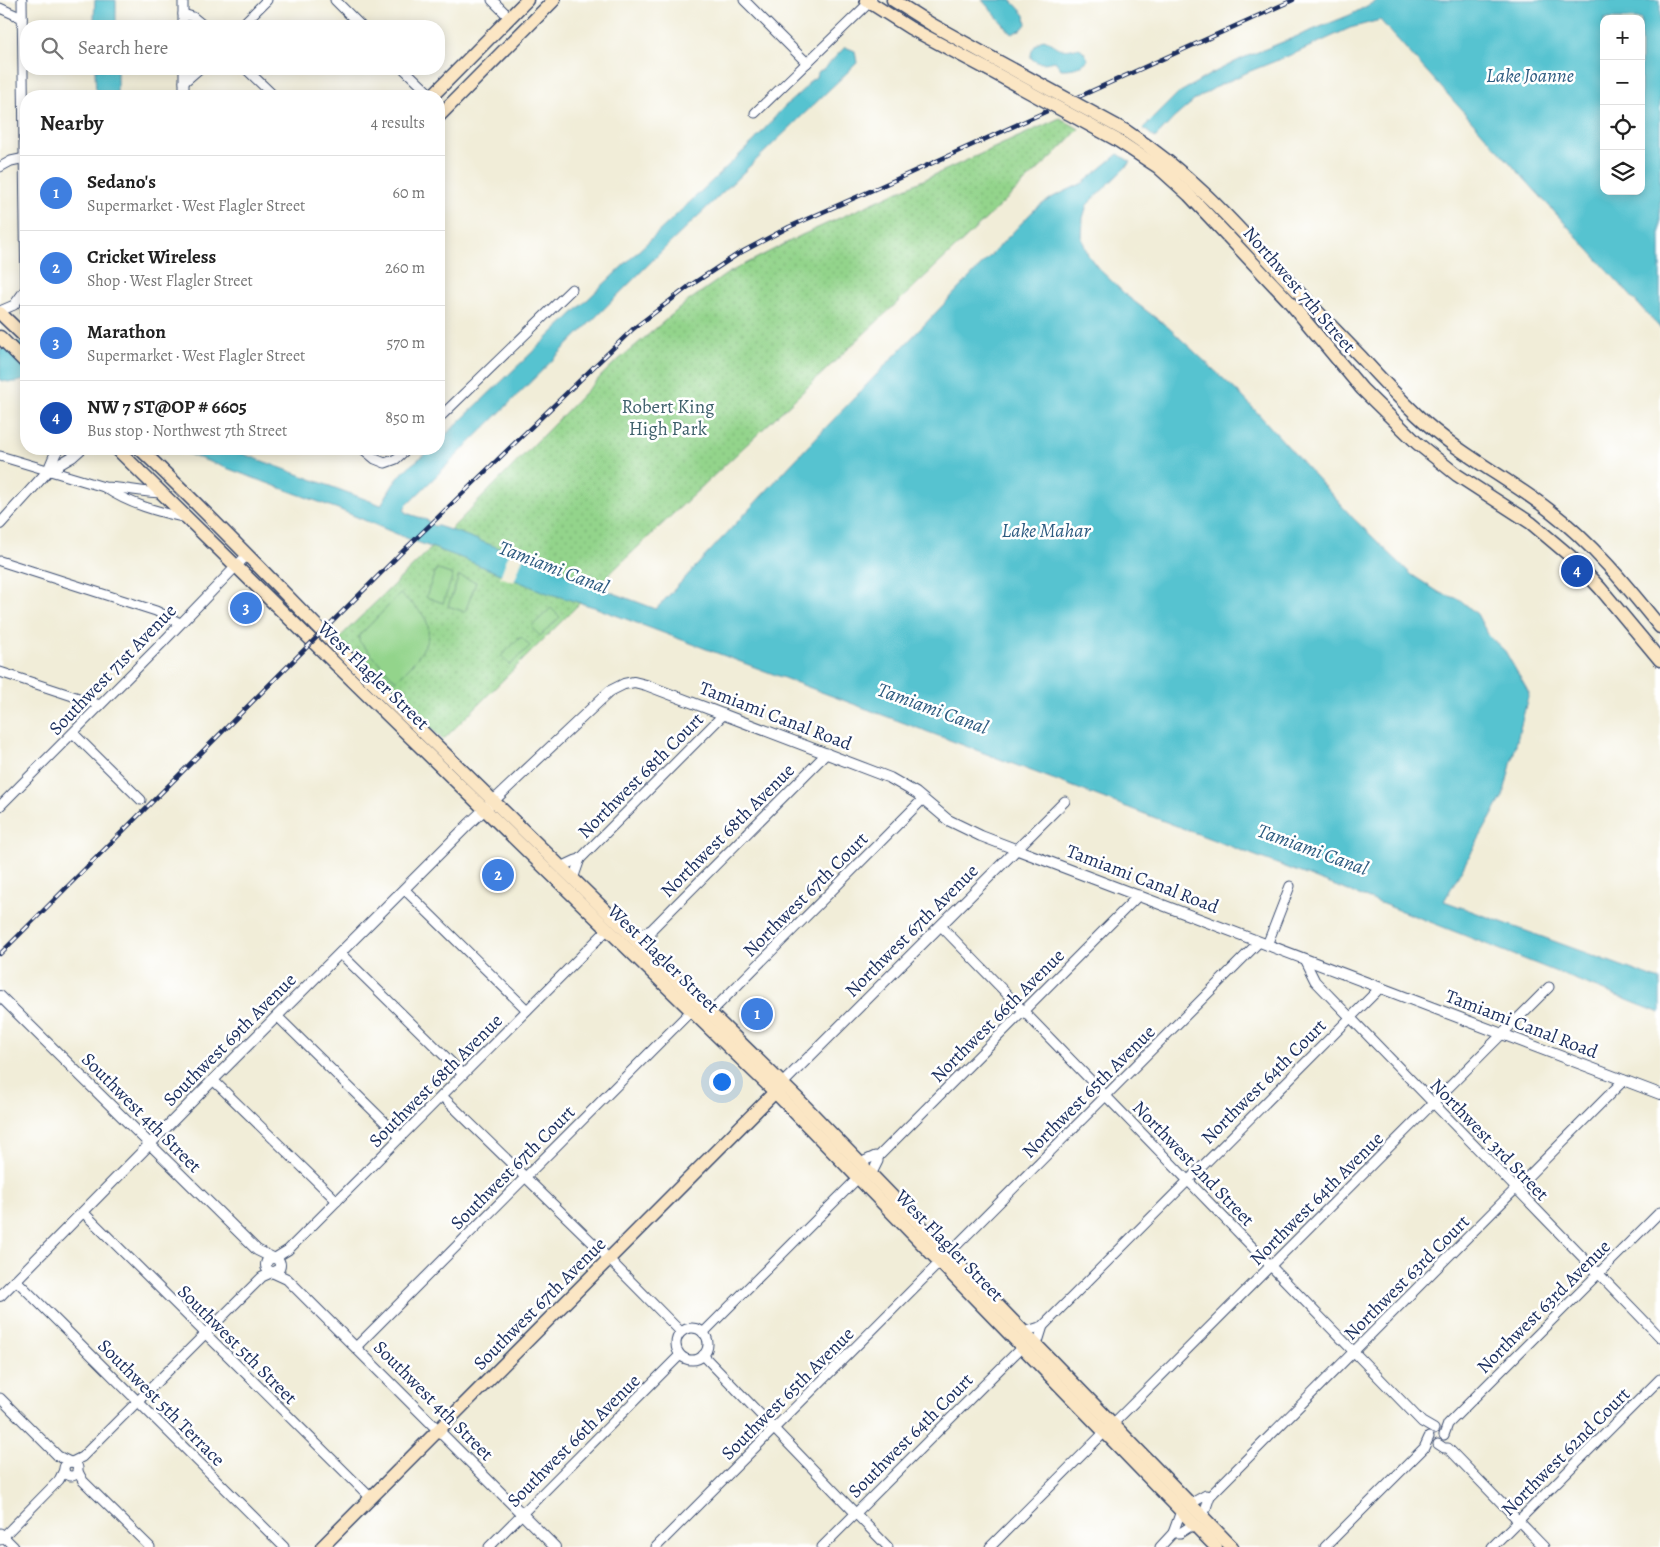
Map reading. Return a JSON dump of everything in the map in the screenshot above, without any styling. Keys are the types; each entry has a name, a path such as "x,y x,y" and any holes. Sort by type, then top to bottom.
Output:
{"main road":[{"path":"438,90 527,0"},
{"path":"445,105 554,0"},
{"name":"Northwest 7th Street","path":"893,0 990,63 1169,161 1213,200 1405,404 1433,430 1464,453 1539,502 1576,533 1610,568 1660,628"},
{"name":"Northwest 7th Street","path":"869,1 910,28 990,63"},
{"path":"510,18 523,31"},
{"name":"Northwest 7th Street","path":"1122,135 1189,195 1287,299 1362,389 1417,443 1457,475 1531,523 1570,556 1600,588 1660,660"},
{"path":"0,312 20,332"},
{"path":"3,340 20,357"},
{"name":"West Flagler Street","path":"123,455 489,805 608,929 691,1010 860,1163 1022,1347 1109,1428"},
{"name":"West Flagler Street","path":"147,455 247,555 380,699"},
{"name":"West Flagler Street","path":"489,805 561,867 710,1013 858,1178 1024,1332 1109,1428 1185,1507 1199,1521 1232,1547"},
{"name":"Southwest 67th Avenue","path":"322,1547 779,1088"},
{"name":"West Flagler Street","path":"1199,1521 1216,1547"}],"street":[{"path":"4,0 0,6 22,18 22,0"},
{"path":"183,0 183,20"},
{"path":"247,20 267,0"},
{"path":"335,0 356,20"},
{"path":"492,0 510,18"},
{"path":"744,0 807,62"},
{"path":"755,112 869,1"},
{"path":"183,14 197,20"},
{"path":"23,75 24,90"},
{"path":"184,75 184,90"},
{"path":"184,82 192,75"},
{"path":"252,75 268,90"},
{"path":"410,75 426,90"},
{"path":"0,166 20,159"},
{"path":"445,412 572,289"},
{"path":"0,312 20,300"},
{"path":"48,471 55,455"},
{"path":"0,524 5,516 48,471 74,455"},
{"path":"370,455 386,464 396,460 401,455"},
{"path":"0,456 104,487 122,487 144,492 163,493"},
{"path":"104,487 120,498 189,519"},
{"name":"Southwest 71st Avenue","path":"0,806 247,555"},
{"path":"0,561 156,611 180,623"},
{"path":"0,672 100,705"},
{"name":"Tamiami Canal Road","path":"624,684 634,682 646,685 827,753 890,778 908,788 940,815 957,826 981,836 1660,1094"},
{"name":"Southwest 69th Avenue","path":"0,1296 213,1080 489,805 610,691 624,684"},
{"name":"Northwest 68th Court","path":"573,879 580,859 724,714"},
{"path":"73,732 141,800"},
{"name":"Northwest 68th Avenue","path":"633,937 651,930 827,753"},
{"name":"Northwest 67th Court","path":"710,1013 923,799"},
{"name":"Northwest 67th Avenue","path":"779,1088 1065,801"},
{"name":"Northwest 68th Court","path":"561,867 580,859"},
{"name":"Northwest 65th Avenue","path":"944,1258 1263,943 1290,886"},
{"path":"404,889 526,1010"},
{"name":"Northwest 66th Avenue","path":"871,1175 878,1157 1139,895"},
{"name":"Northwest 2nd Street","path":"940,926 1424,1424 1448,1446 1544,1547"},
{"name":"Southwest 68th Avenue","path":"1,1536 71,1469 608,929"},
{"name":"Northwest 68th Avenue","path":"645,950 651,930"},
{"path":"340,953 463,1074"},
{"name":"Northwest 3rd Street","path":"1304,959 1315,981 1660,1337"},
{"name":"Northwest 64th Avenue","path":"990,1547 1549,987"},
{"name":"Northwest 64th Court","path":"1036,1346 1043,1326 1380,988"},
{"name":"Southwest 4th Street","path":"0,996 356,1347 555,1547"},
{"name":"Southwest 67th Court","path":"356,1347 691,1010"},
{"path":"277,1016 400,1137"},
{"path":"213,1080 337,1200"},
{"name":"Northwest 63rd Court","path":"1199,1521 1210,1496 1624,1080"},
{"path":"442,1096 681,1332"},
{"name":"Northwest 66th Avenue","path":"860,1163 875,1156 878,1157"},
{"path":"704,1333 858,1178"},
{"name":"Southwest 5th Street","path":"83,1212 371,1498"},
{"name":"Northwest 63rd Avenue","path":"1325,1547 1660,1212"},
{"name":"Southwest 65th Avenue","path":"656,1547 944,1258"},
{"name":"Southwest 5th Terrace","path":"16,1280 284,1547"},
{"name":"Northwest 64th Court","path":"1024,1332 1043,1326"},
{"path":"692,1328 704,1333 708,1344 703,1355 692,1360 680,1355 676,1345 677,1338 681,1332 692,1328"},
{"name":"Southwest 64th Court","path":"822,1547 1022,1347"},
{"name":"Southwest 66th Avenue","path":"489,1547 680,1355"},
{"path":"703,1355 888,1547"},
{"name":"Northwest 62nd Court","path":"1492,1547 1660,1379"},
{"path":"0,1398 150,1547"},
{"name":"Northwest 63rd Court","path":"1185,1507 1206,1495 1210,1496"},
{"path":"1174,1534 1185,1507"},
{"path":"1160,1547 1174,1534 1199,1521"},
{"path":"1,1536 14,1547"}],"green space":[{"name":"Robert King High Park","path":"1060,118 1079,129 1058,151 604,579 443,740 339,638 457,523 610,367 687,302 728,273 802,235"},
{"path":"436,569 453,575 443,603 426,597"},
{"path":"459,576 476,582 465,612 448,606"},
{"path":"400,594 423,615 428,624 428,633 422,651 396,681 359,641 359,636"},
{"path":"551,608 560,617 540,636 531,627"},
{"path":"521,637 530,646 510,665 501,656"}],"water":[{"path":"95,0 116,0 116,20 94,19"},
{"path":"982,0 1011,0 1025,15 1026,24 1022,29 1012,34"},
{"name":"Lake Joanne","path":"1378,0 1660,0 1660,328 1380,20 1350,28 1216,87 1196,99 1155,138 1143,128 1177,94 1243,58 1350,15"},
{"path":"1044,39 1062,49 1080,49 1088,60 1082,65 1065,69 1061,69 1055,61 1036,62 1031,58 1033,49"},
{"name":"Lake Mahar","path":"845,47 855,51 857,63 668,245 406,506 404,509 406,513 427,520 433,526 462,534 533,561 535,559 581,581 587,580 600,588 656,609 811,443 1035,209 1053,197 1083,183 1118,154 1131,162 1087,205 1083,218 1082,239 1088,255 1098,268 1127,296 1169,328 1243,397 1353,518 1412,575 1440,593 1459,599 1477,614 1488,635 1505,651 1529,693 1503,796 1444,901 1660,980 1660,1013 1433,923 594,607 544,592 338,509 191,455 246,455 381,505 394,483 405,470 424,455 445,455 445,435 755,140 782,109 816,77 819,71 824,69"},
{"path":"95,75 117,75 117,90 96,90"},
{"path":"20,342 20,381 7,382 0,380 0,349"}],"pier":[{"path":"510,550 524,555 514,582 500,577"}],"railway":[{"path":"0,954 402,552 633,329 688,287 738,254 789,227 1293,0"}],"place":[{"name":"NW 7 ST@OP # 6605","path":"1577,571"},
{"name":"Marathon","path":"246,608"},
{"name":"Cricket Wireless","path":"498,875"},
{"name":"Sedano's","path":"757,1014"}],"water label":[{"name":"Tamiami Canal","path":"554,567"},
{"name":"Tamiami Canal","path":"933,708"},
{"name":"Tamiami Canal","path":"1313,849"}]}
